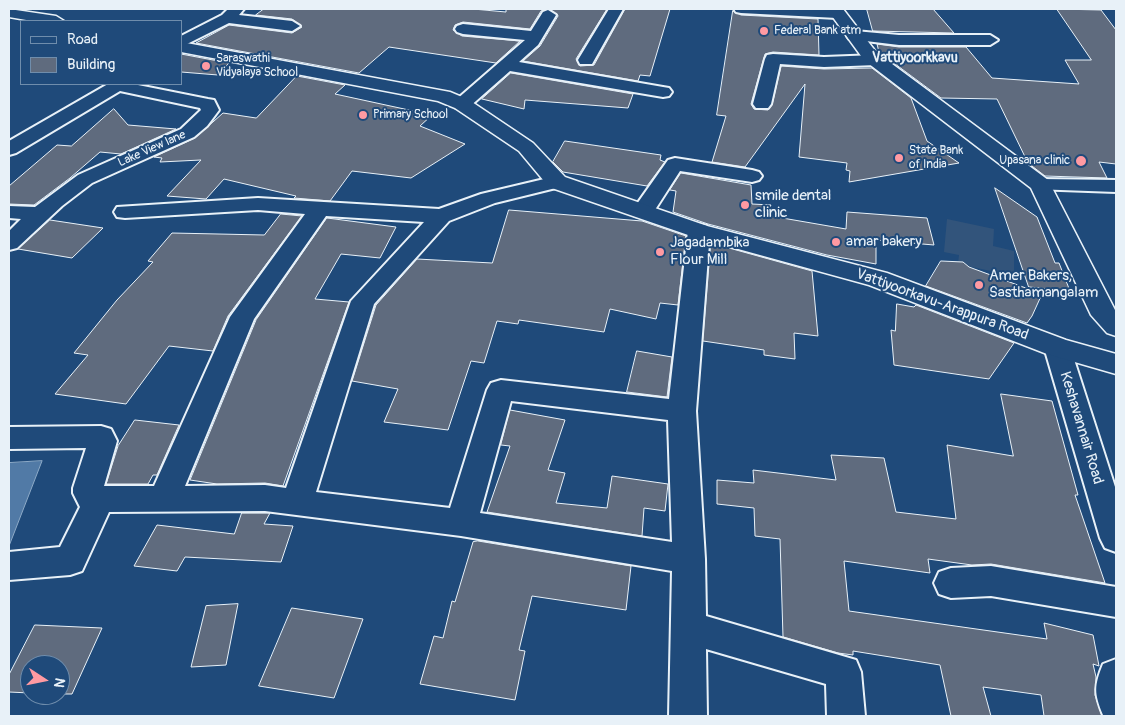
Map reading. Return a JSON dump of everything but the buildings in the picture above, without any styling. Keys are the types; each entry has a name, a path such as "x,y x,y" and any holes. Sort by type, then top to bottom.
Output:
{"street":[{"path":"586,60 616,9"},
{"path":"741,9 836,11 876,60 1040,185 1104,315 1116,327"},
{"path":"9,12 51,20"},
{"path":"182,41 232,14 292,26"},
{"path":"462,104 535,36 548,15"},
{"path":"463,29 535,36"},
{"path":"855,36 899,40 990,40"},
{"name":"Vattiyoorkavu-Arappura Road","path":"182,47 443,96 462,104 526,147 557,182 699,231 878,279 1057,347 1116,364"},
{"path":"762,104 772,59 824,62 876,60"},
{"path":"506,65 663,92"},
{"path":"9,149 118,85"},
{"name":"Lake View lane","path":"9,243 54,201 87,178 181,138 202,124 210,110 208,104 118,85"},
{"path":"643,211 675,164 752,176"},
{"path":"125,212 258,204 368,213 441,216 488,198 557,182"},
{"path":"1040,185 1116,186"},
{"path":"164,499 242,317 321,208"},
{"path":"9,212 39,214"},
{"path":"297,502 363,301 441,216"},
{"path":"688,716 689,559 682,411 699,231"},
{"name":"Keshavannair Road","path":"1057,347 1116,538"},
{"path":"460,523 501,390 682,411"},
{"path":"9,438 101,437 103,441 88,488 88,493 92,499 265,498 460,523 689,559"},
{"path":"9,566 70,561 99,500"},
{"path":"952,583 991,582 1116,602"},
{"path":"689,628 843,672 846,716"}],"shaded area":[{"path":"947,219 994,229 993,246 1014,251 1014,276 958,264 959,255 944,252"},
{"path":"42,461 9,546 9,463"}],"place":[{"name":"Federal Bank atm","path":"764,31"},
{"name":"Saraswathi Vidyalaya School","path":"206,66"},
{"name":"Primary School","path":"363,115"},
{"name":"State Bank of India","path":"899,158"},
{"name":"Upasana clinic","path":"1081,161"},
{"name":"smile dental clinic","path":"745,205"},
{"name":"amar bakery","path":"836,242"},
{"name":"Jagadambika Flour Mill","path":"660,252"},
{"name":"Amer Bakers, Sasthamangalam","path":"979,285"}],"district":[{"name":"Vattiyoorkkavu","path":"915,58"}]}
